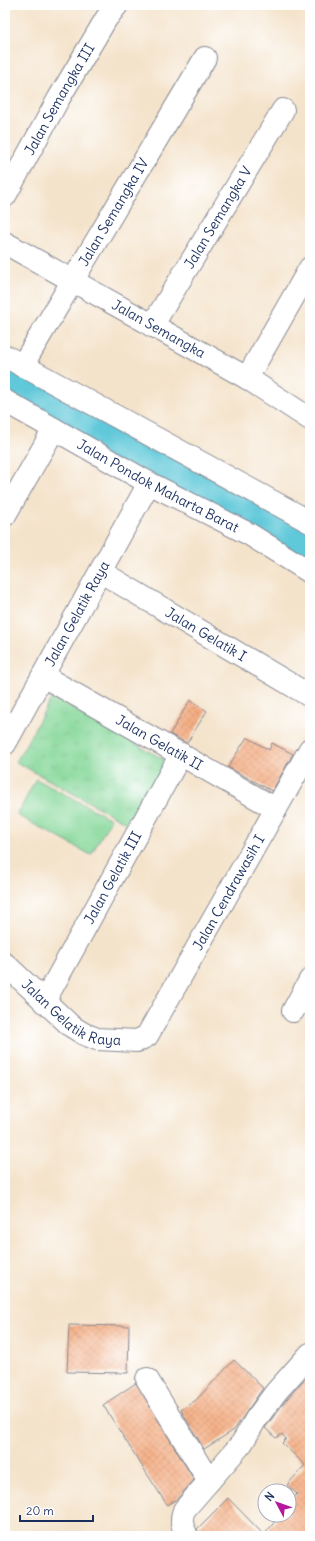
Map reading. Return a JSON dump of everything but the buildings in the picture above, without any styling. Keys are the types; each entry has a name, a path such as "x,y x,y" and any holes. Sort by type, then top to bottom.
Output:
{"street":[{"name":"Jalan Semangka III","path":"5,196 60,98 106,19 116,5"},
{"name":"Jalan Semangka IV","path":"14,361 72,280 205,58"},
{"name":"Jalan Semangka V","path":"152,326 283,110"},
{"name":"Jalan Semangka","path":"5,243 247,378 309,418"},
{"path":"247,378 310,268"},
{"path":"14,361 310,522"},
{"name":"Jalan Pondok Maharta Barat","path":"5,401 149,483 249,534 310,572"},
{"path":"5,515 54,428"},
{"name":"Jalan Gelatik Raya","path":"8,734 43,676 149,483"},
{"name":"Jalan Gelatik I","path":"101,572 310,696"},
{"name":"Jalan Gelatik II","path":"43,676 276,808"},
{"name":"Jalan Cendrawasih I","path":"147,1036 310,749"},
{"name":"Jalan Gelatik III","path":"44,1002 181,754"},
{"name":"Jalan Gelatik Raya","path":"5,964 71,1026 97,1039 137,1041 147,1036"},
{"path":"293,1010 310,980"},
{"path":"187,1536 181,1525 180,1518 184,1510 242,1443 256,1419 276,1392 310,1354"},
{"path":"147,1379 209,1481"}],"green space":[{"path":"52,697 177,767 141,831 16,762"},
{"path":"36,779 111,819 91,855 17,815"}],"waterway":[{"path":"5,382 310,550"}]}
